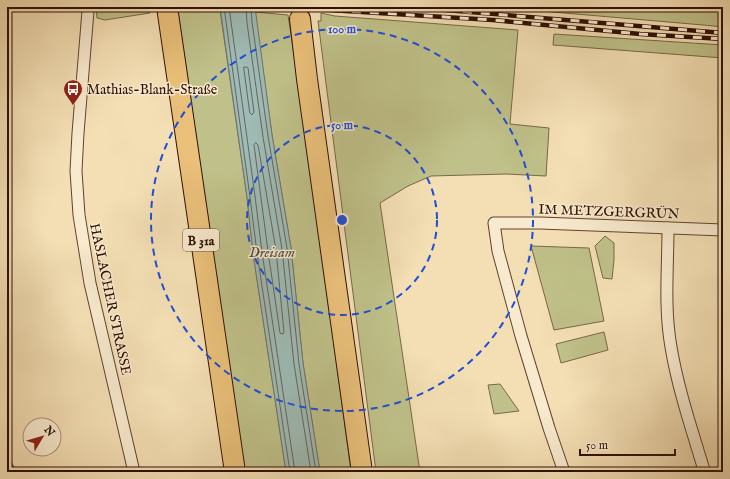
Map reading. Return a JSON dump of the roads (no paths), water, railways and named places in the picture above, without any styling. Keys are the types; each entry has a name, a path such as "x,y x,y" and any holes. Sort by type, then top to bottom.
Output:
{"highway":[{"name":"B 31a","path":"167,7 235,472"},
{"path":"300,19 307,79 362,472"}],"street":[{"name":"HASLACHER STRASSE","path":"88,11 76,171 79,215 90,283 134,472"},
{"name":"IM METZGERGRÜN","path":"564,472 521,336 498,251 494,223 540,223 723,230"},
{"path":"668,228 667,286 668,321 671,347 683,399 704,470 698,472"}],"water":[{"name":"Dreisam","path":"220,7 255,7 272,135 291,248 303,363 320,472 286,472 253,253 247,197"}],"waterway":[{"path":"7,452 11,466 17,472"}],"railway":[{"path":"280,7 493,20 640,34 723,39"},
{"path":"409,7 723,33"}],"place":[{"name":"Mathias-Blank-Straße","path":"73,106"}]}
